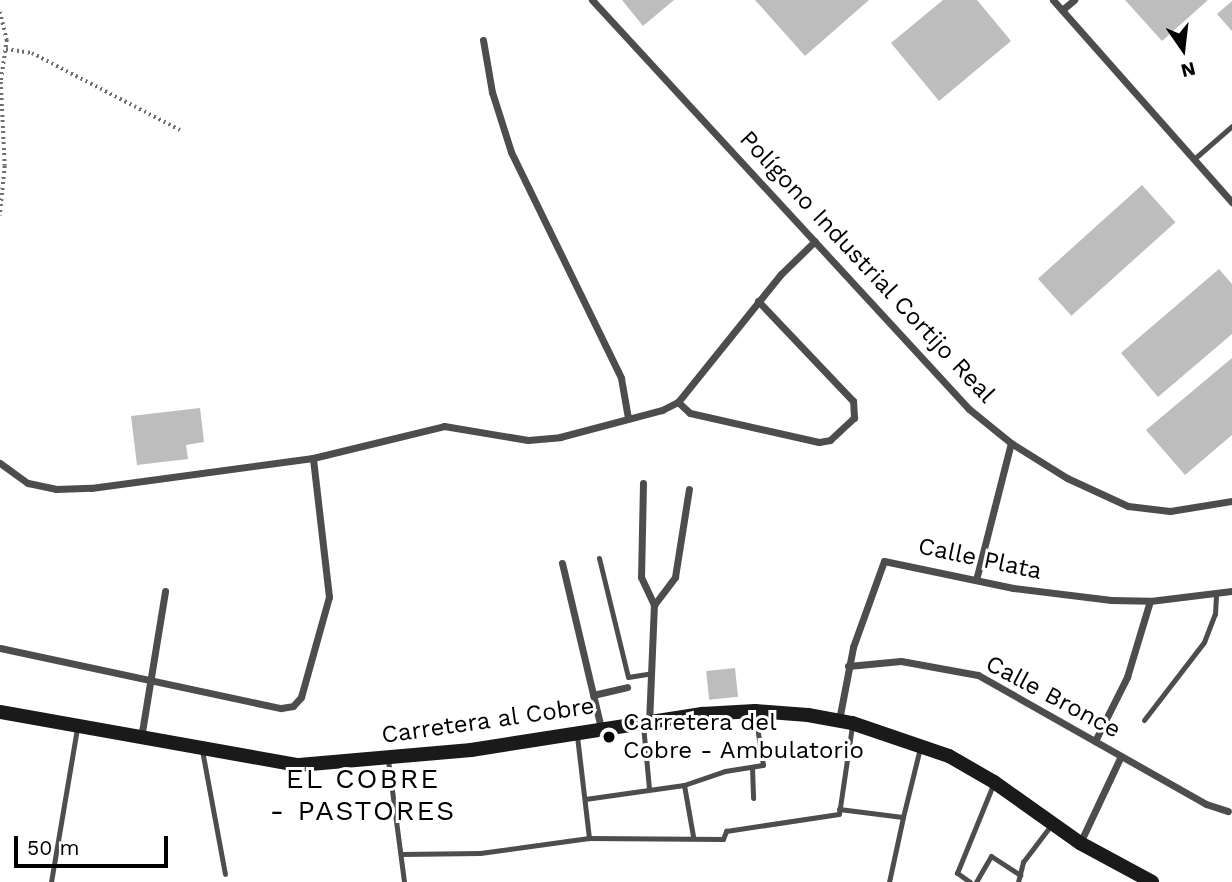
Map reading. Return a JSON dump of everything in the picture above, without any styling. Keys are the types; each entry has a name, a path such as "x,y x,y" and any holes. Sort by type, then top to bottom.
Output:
{"street":[{"name":"Polígono Industrial Cortijo Real","path":"592,0 970,409 1011,443 1067,478 1128,506 1170,511 1232,501"},
{"path":"1053,0 1232,202"},
{"path":"1062,10 1073,0"},
{"path":"483,40 492,92 511,152 621,378 628,418"},
{"path":"0,463 28,483 56,489 313,458 444,426 528,440 560,437 678,402 758,301 815,241"},
{"path":"678,402 690,413 819,442 831,440 854,418 853,401 758,301"},
{"path":"976,580 1011,443"},
{"path":"0,648 281,708 293,706 301,697 329,597 313,458"},
{"path":"643,483 641,577 654,605 652,673 646,723"},
{"path":"654,605 675,577 689,489"},
{"name":"Calle Plata","path":"846,721 848,666 877,571 884,561 1075,597 1150,601 1232,590"},
{"path":"562,563 601,728"},
{"path":"141,739 165,591"},
{"path":"1095,741 1127,677 1150,601"},
{"name":"Calle Bronce","path":"848,666 901,661 978,675 1206,804 1228,811"},
{"path":"593,695 627,687"},
{"name":"Carretera al Cobre","path":"0,712 77,728 299,765 387,759 601,728 755,711 846,721 920,745 994,782 1080,843 1152,882"},
{"path":"1080,843 1121,756"}],"lane":[{"path":"1194,159 1232,125"},
{"path":"599,558 628,677 652,673"},
{"path":"1144,720 1204,642 1215,614 1216,593"},
{"path":"585,799 684,785 763,765 755,711"},
{"path":"401,854 480,853 589,838 693,836 723,839 726,831 839,814 846,721"},
{"path":"646,723 649,789"},
{"path":"51,882 77,728"},
{"path":"577,733 589,838"},
{"path":"889,882 920,745"},
{"path":"202,749 225,874"},
{"path":"387,759 404,882"},
{"path":"752,767 753,798"},
{"path":"970,882 957,873 994,782"},
{"path":"684,785 693,836"},
{"path":"839,808 903,817"},
{"path":"976,882 991,856 1019,878 1023,862 1052,824"}],"path":[{"path":"0,12 6,49 1,82 5,166 0,216"},
{"path":"6,49 32,52 180,130"}],"building":[{"path":"622,0 674,0 643,26"},
{"path":"755,0 869,0 805,56"},
{"path":"943,0 977,0 1011,41 939,101 891,43"},
{"path":"1125,0 1208,0 1162,41"},
{"path":"1232,1 1232,31 1217,14"},
{"path":"1142,185 1175,222 1071,316 1038,279"},
{"path":"1219,269 1232,284 1232,334 1158,397 1121,353"},
{"path":"1232,358 1232,435 1185,475 1146,430"},
{"path":"200,408 204,442 186,445 188,459 137,465 131,416"},
{"path":"735,668 738,697 709,700 706,671"}],"place":[{"name":"Carretera del Cobre - Ambulatorio","path":"609,737"}],"district":[{"name":"EL COBRE - PASTORES","path":"363,795"}]}
